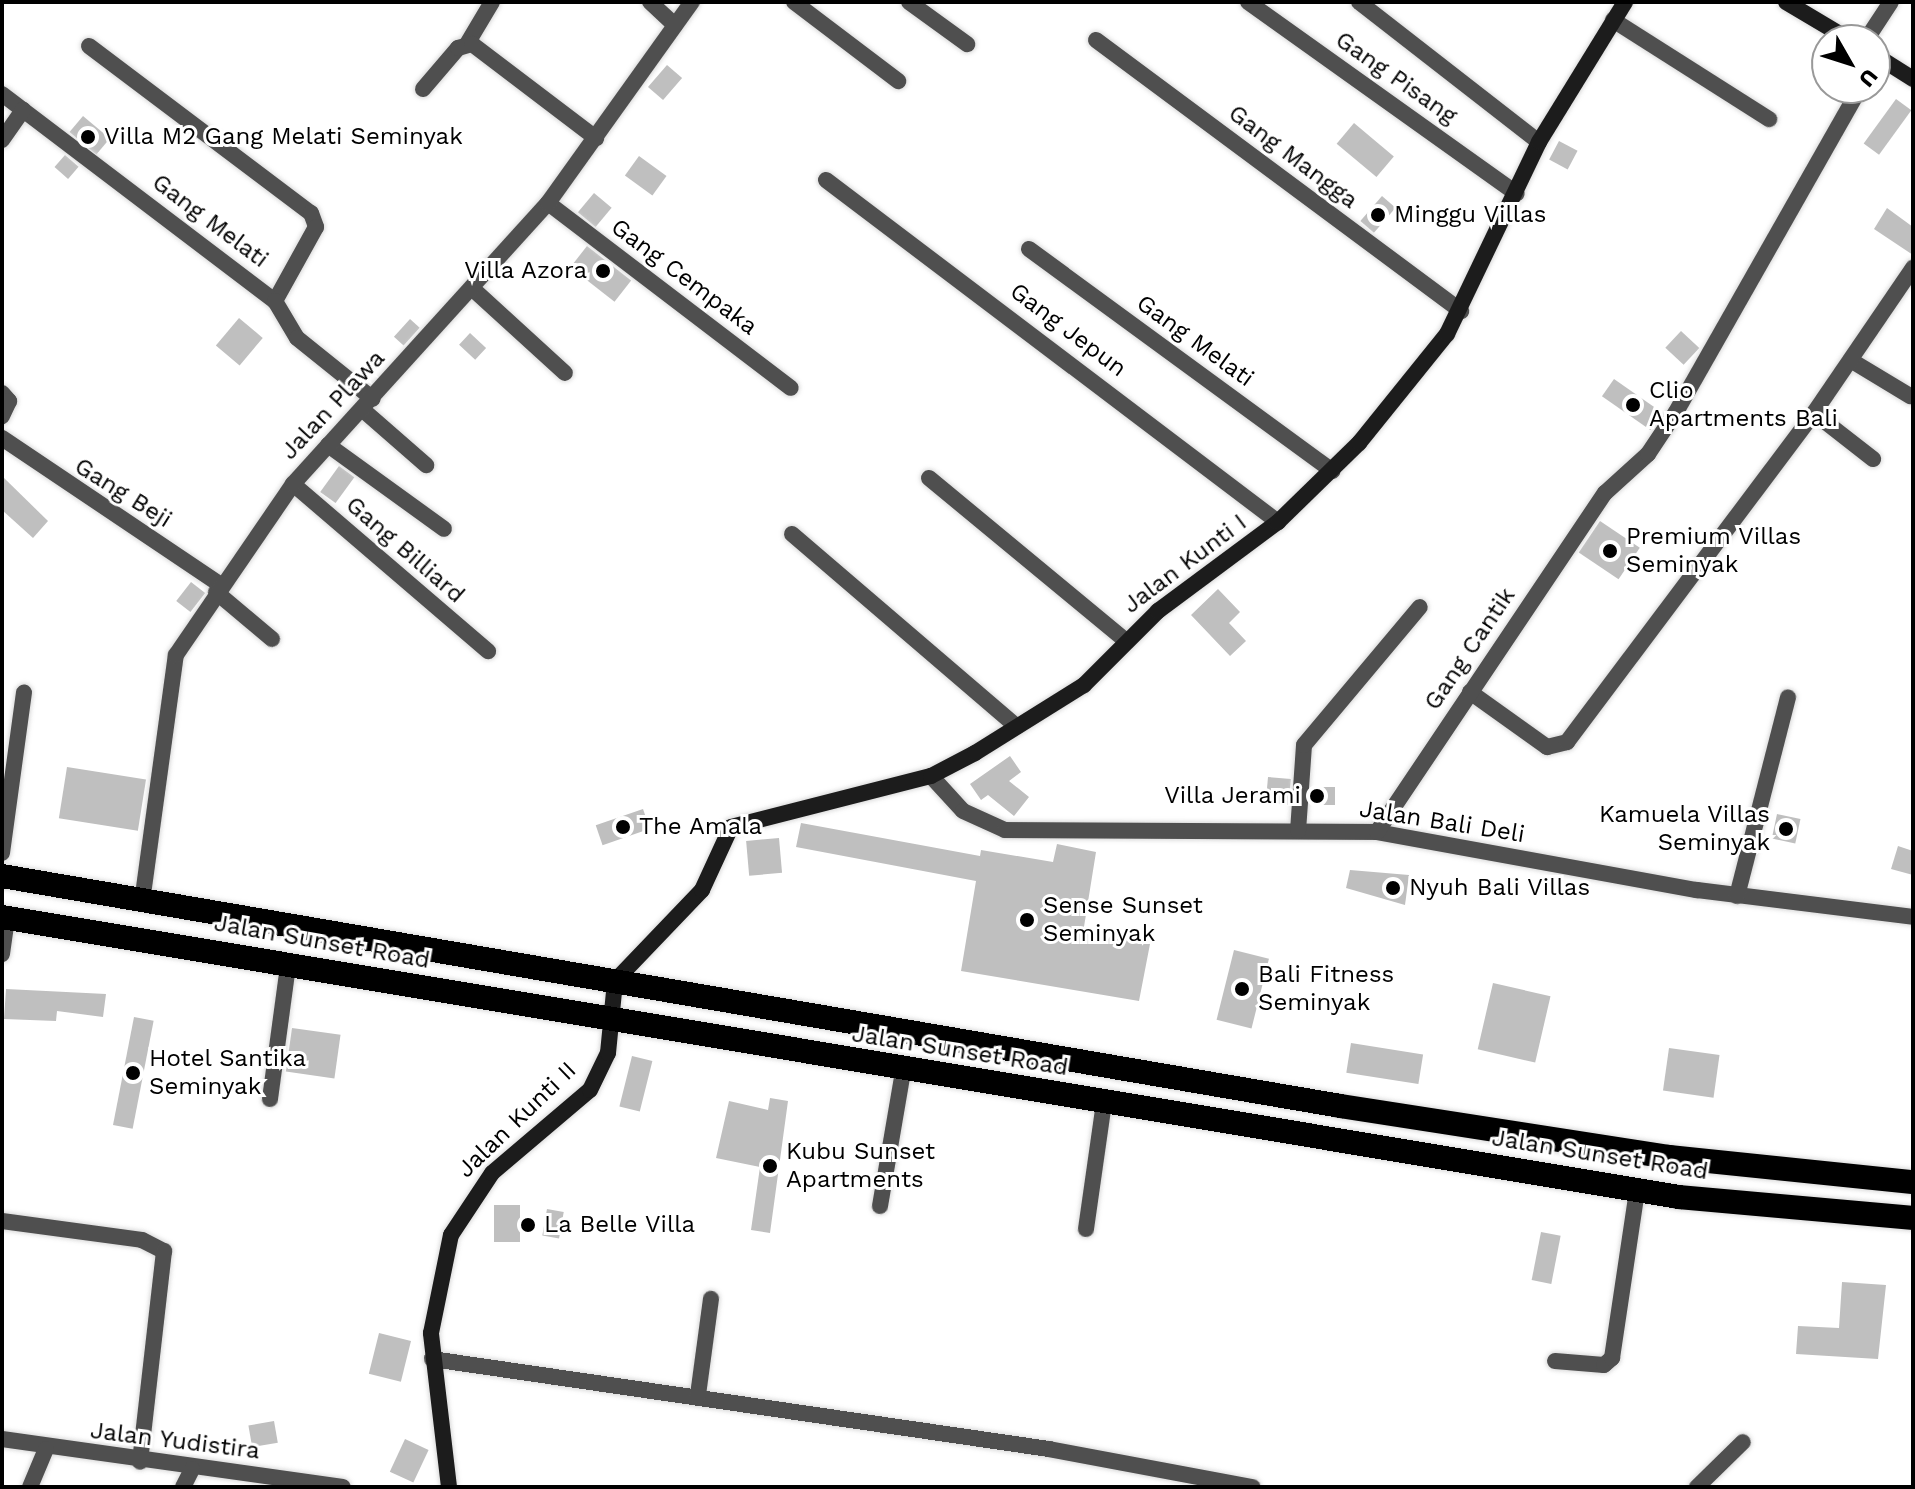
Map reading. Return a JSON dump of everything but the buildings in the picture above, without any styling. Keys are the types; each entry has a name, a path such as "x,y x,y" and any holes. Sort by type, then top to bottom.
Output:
{"highway":[{"name":"Jalan Sunset Road","path":"2,876 1551,1139 1913,1182"},
{"name":"Jalan Sunset Road","path":"5,917 609,1023 1637,1190 1821,1214 1913,1218"}],"street":[{"path":"423,89 467,44 492,2"},
{"path":"650,2 675,25"},
{"name":"Jalan Plawa","path":"142,902 166,683 218,589 293,484 474,290 548,203 692,2"},
{"path":"794,2 898,81"},
{"path":"909,2 967,44"},
{"name":"Gang Pisang","path":"1248,2 1517,194"},
{"path":"1359,2 1539,142"},
{"name":"Jalan Kunti I","path":"615,981 702,890 740,822 931,776 1017,727 1084,685 1126,641 1278,522 1332,471 1461,311 1539,142 1625,2"},
{"path":"1786,2 1823,24"},
{"path":"1877,24 1891,2"},
{"path":"1613,20 1769,119"},
{"name":"Gang Mangga","path":"1096,40 1461,311"},
{"path":"467,44 596,138"},
{"path":"89,46 311,213 316,227 275,301"},
{"path":"1891,67 1913,79"},
{"name":"Gang Melati","path":"2,94 275,301 297,338 426,465"},
{"name":"Gang Cantik","path":"1377,832 1605,493 1648,454 1676,412 1851,104"},
{"path":"2,140 23,110"},
{"name":"Gang Jepun","path":"826,180 1278,522"},
{"name":"Gang Cempaka","path":"548,203 791,388"},
{"name":"Gang Melati","path":"1029,249 1332,471"},
{"path":"1470,692 1547,747 1567,742 1852,361 1913,268"},
{"path":"474,290 565,373"},
{"path":"1852,361 1910,396"},
{"path":"2,393 9,401 2,416"},
{"path":"1814,413 1873,459"},
{"name":"Gang Beji","path":"2,438 218,589 272,639"},
{"path":"328,445 444,529"},
{"path":"929,478 1126,641"},
{"name":"Gang Billiard","path":"293,484 488,651"},
{"path":"792,534 1017,727"},
{"path":"1298,831 1304,745 1420,607"},
{"path":"2,853 24,692"},
{"path":"1737,896 1788,697"},
{"name":"Jalan Bali Deli","path":"931,776 963,811 1005,830 1377,832 1737,896 1913,917"},
{"path":"2,954 5,917"},
{"path":"270,1099 288,965"},
{"path":"609,1023 615,981"},
{"name":"Jalan Kunti II","path":"449,1487 432,1359 437,1284 469,1201 590,1090 608,1053 609,1023"},
{"path":"880,1206 903,1071"},
{"path":"1086,1229 1104,1102"},
{"path":"1555,1361 1604,1365 1612,1358 1637,1190"},
{"path":"2,1221 142,1240 164,1251 140,1462"},
{"path":"698,1395 711,1299"},
{"path":"432,1359 698,1395 1252,1487"},
{"name":"Jalan Yudistira","path":"2,1439 46,1449 343,1487"},
{"path":"1697,1487 1743,1442"},
{"path":"30,1487 46,1449"},
{"path":"183,1487 192,1469"}],"place":[{"name":"Villa M2 Gang Melati Seminyak","path":"88,137"},
{"name":"Minggu Villas","path":"1378,215"},
{"name":"Villa Azora","path":"603,271"},
{"name":"Clio Apartments Bali","path":"1633,405"},
{"name":"Premium Villas Seminyak","path":"1610,551"},
{"name":"Villa Jerami","path":"1317,796"},
{"name":"The Amala","path":"623,827"},
{"name":"Kamuela Villas Seminyak","path":"1786,829"},
{"name":"Nyuh Bali Villas","path":"1393,888"},
{"name":"Sense Sunset Seminyak","path":"1027,920"},
{"name":"Bali Fitness Seminyak","path":"1242,989"},
{"name":"Hotel Santika Seminyak","path":"133,1073"},
{"name":"Kubu Sunset Apartments","path":"770,1166"},
{"name":"La Belle Villa","path":"528,1225"}]}
